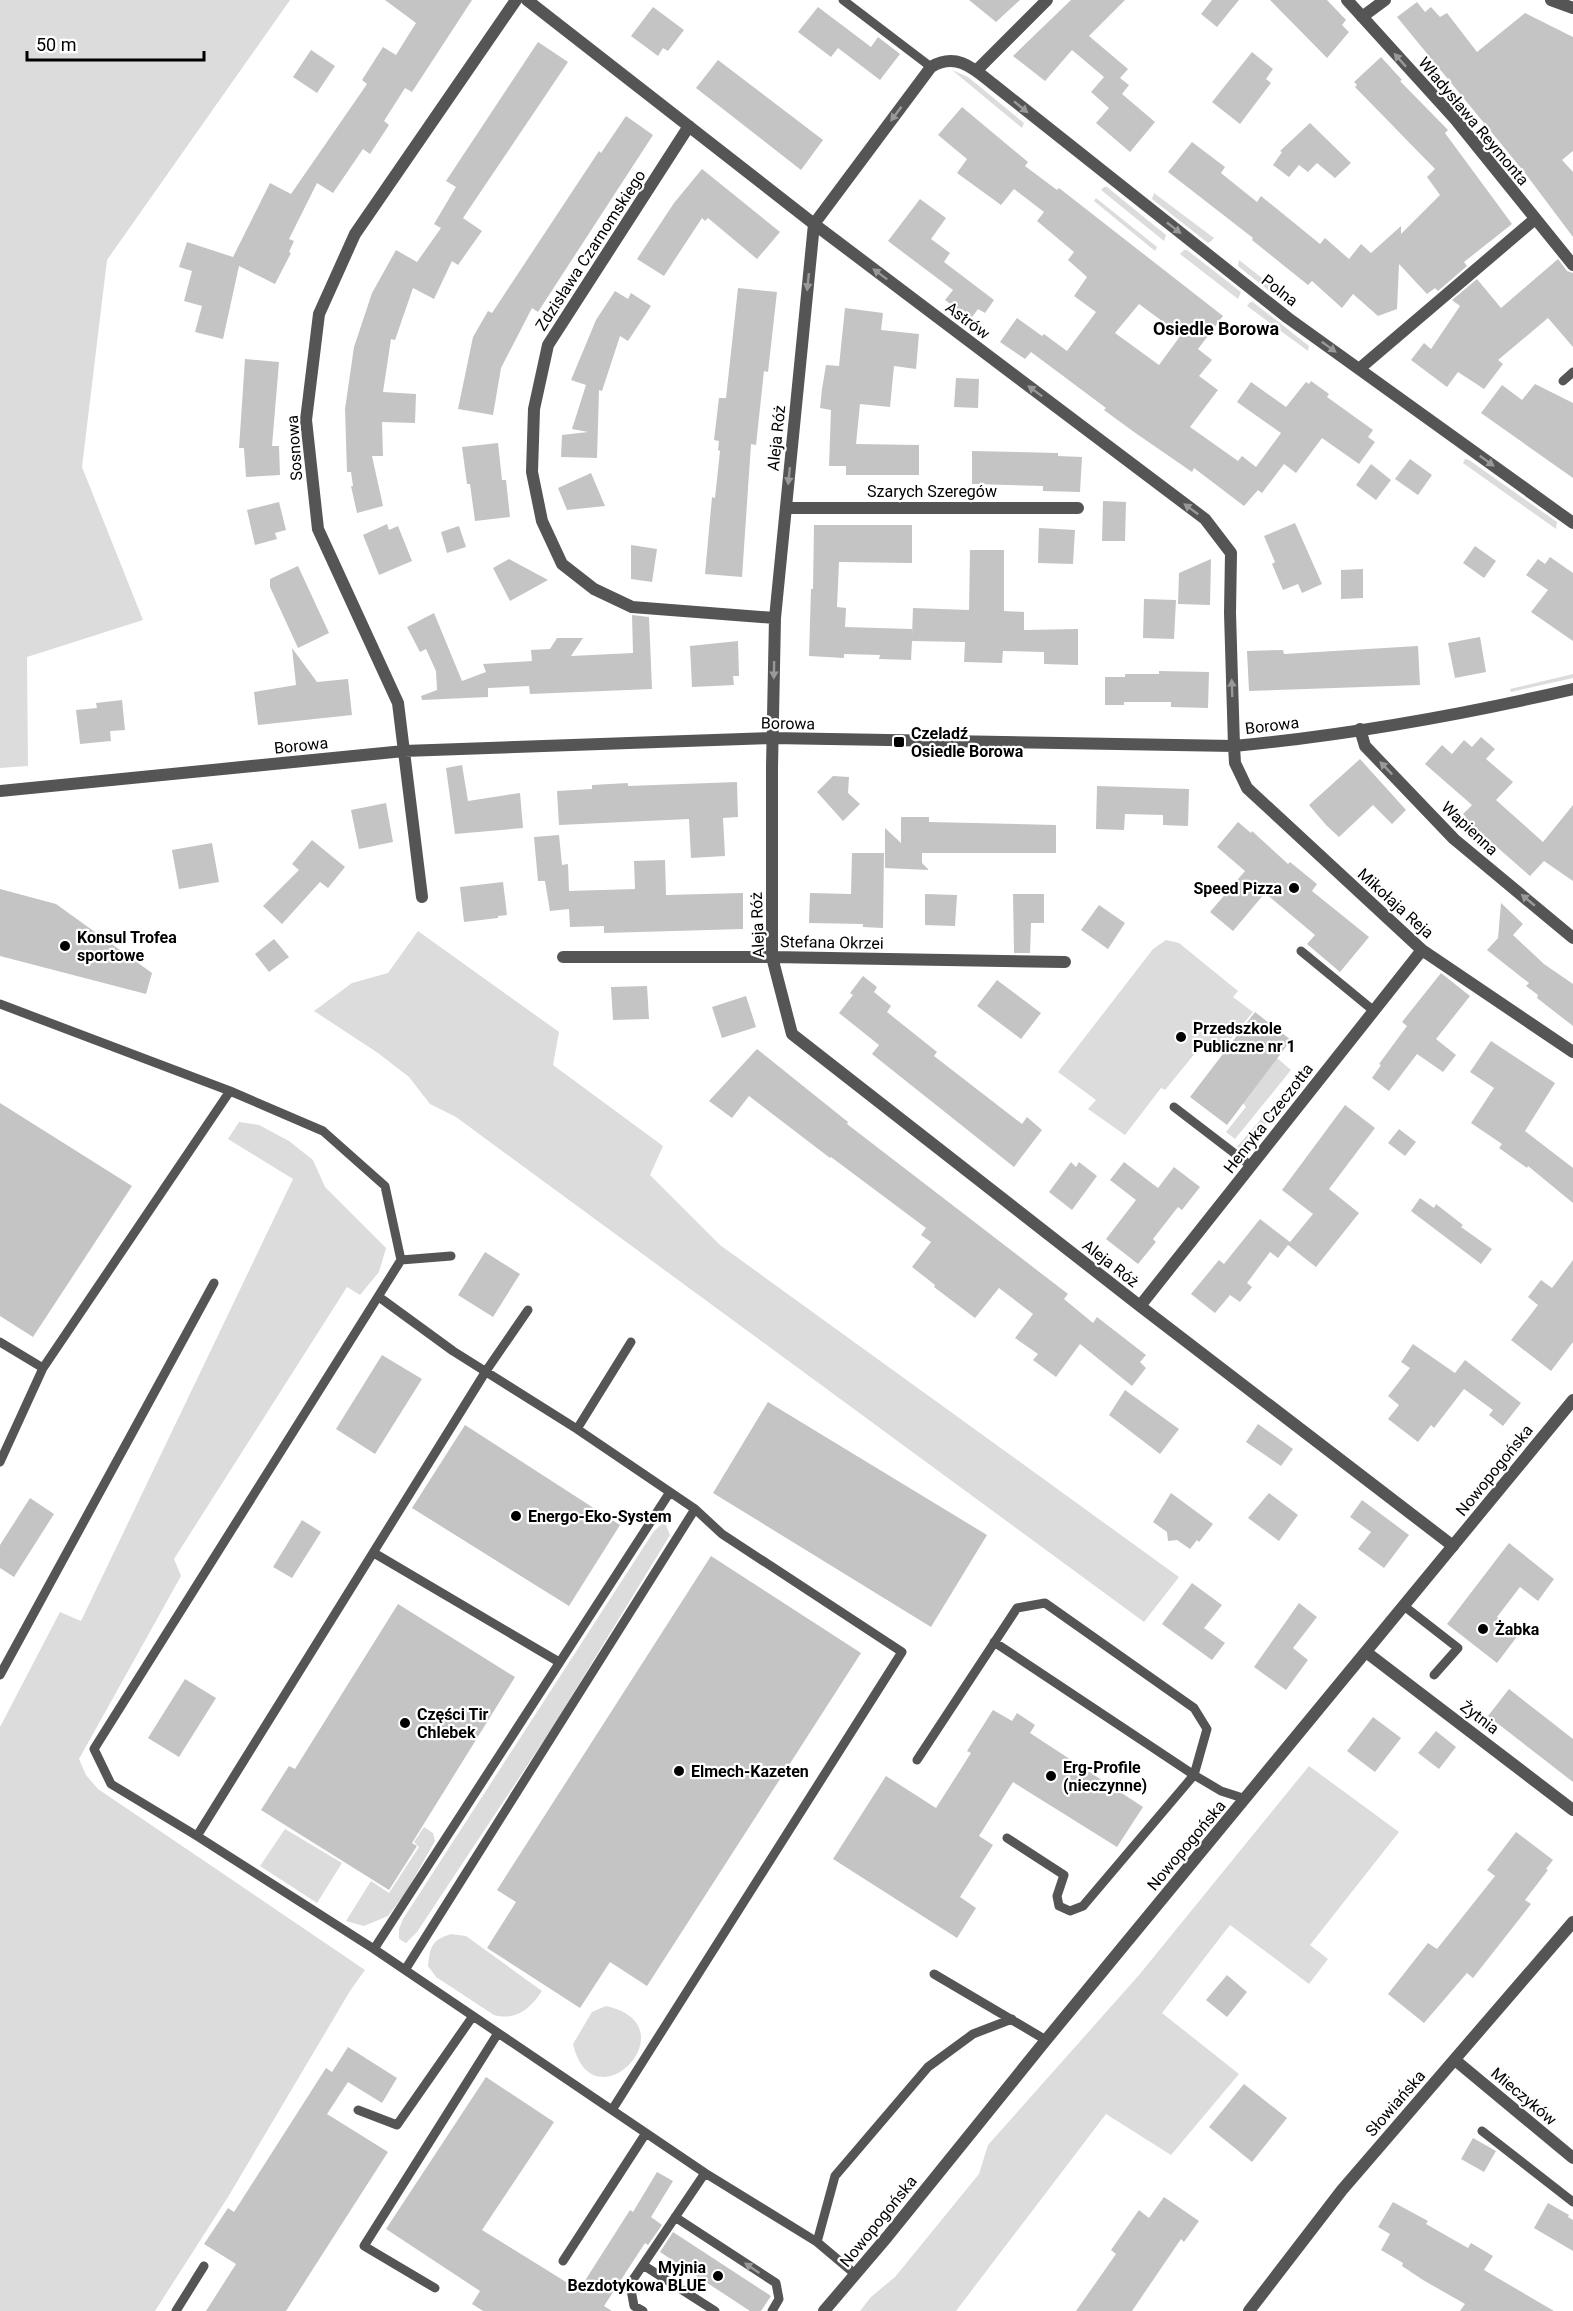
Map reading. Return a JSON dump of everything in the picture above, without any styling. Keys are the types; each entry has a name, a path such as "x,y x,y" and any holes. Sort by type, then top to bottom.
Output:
{"street":[{"name":"Sosnowa","path":"422,897 399,703 318,529 306,420 319,314 355,234 516,0"},
{"name":"Astrów","path":"526,0 814,224 1205,519 1231,553 1230,613 1234,746"},
{"path":"814,224 931,68 949,60 960,61 976,70 1047,0"},
{"name":"Władysława Reymonta","path":"1347,0 1455,119 1573,265"},
{"path":"1362,17 1385,0"},
{"path":"1551,0 1573,8"},
{"name":"Polna","path":"976,70 1262,297 1573,523"},
{"name":"Zdzisława Czarnomskiego","path":"689,126 548,345 534,409 532,472 542,521 562,564 594,589 632,607 775,618"},
{"path":"1359,369 1535,219"},
{"name":"Aleja Róż","path":"814,224 775,618 772,738 772,957 792,1034 1140,1306 1454,1546"},
{"name":"Szarych Szeregów","path":"786,508 1078,508"},
{"name":"Borowa","path":"0,791 404,751 772,738 1234,746 1484,710 1573,689"},
{"name":"Wapienna","path":"1360,729 1365,746 1454,839 1573,938"},
{"name":"Mikołaja Reja","path":"1234,746 1235,763 1247,788 1422,950 1573,1052"},
{"name":"Henryka Czeczotta","path":"1140,1306 1422,950"},
{"name":"Stefana Okrzei","path":"563,957 772,957 1065,963"},
{"name":"Nowopogońska","path":"824,2311 1573,1400"},
{"name":"Żytnia","path":"1366,1652 1573,1810"},
{"name":"Słowiańska","path":"1249,2311 1342,2190 1573,1922"},
{"name":"Mieczyków","path":"1455,2060 1571,2153"}],"lane":[{"path":"843,0 931,68"},
{"path":"1563,381 1573,372"},
{"path":"1301,951 1374,1011"},
{"path":"0,1004 230,1091 323,1131 385,1186 401,1260 94,1749 111,1784 374,1949 705,2173 817,2242 855,2274"},
{"path":"0,1461 43,1368 230,1091"},
{"path":"1174,1107 1251,1166"},
{"path":"401,1260 451,1256"},
{"path":"0,1675 214,1283"},
{"path":"379,1297 453,1351 695,1509 722,1534 902,1652 612,2110"},
{"path":"197,1836 486,1371 528,1310"},
{"path":"0,1342 43,1368"},
{"path":"577,1430 631,1342"},
{"path":"374,1949 670,1492"},
{"path":"405,1971 695,1509"},
{"path":"374,1552 559,1662"},
{"path":"917,1760 1017,1608 1045,1603 1194,1708 1207,1729 1194,1775 1083,1905 1070,1911 1059,1906 1057,1896 1064,1875 1007,1838"},
{"path":"1404,1606 1458,1648 1434,1675"},
{"path":"994,1642 1194,1775 1221,1791 1246,1799"},
{"path":"934,1974 1046,2040"},
{"path":"358,2110 398,2125 473,2016"},
{"path":"817,2242 835,2176 928,2067 973,2034 1012,2019"},
{"path":"435,2288 364,2246 498,2033"},
{"path":"1482,2131 1573,2202"},
{"path":"563,2260 646,2133"},
{"path":"643,2311 634,2306 630,2284 705,2173"},
{"path":"675,2217 776,2283 779,2299 772,2311"},
{"path":"643,2265 705,2308 715,2311"},
{"path":"176,2311 204,2266"}],"shaded area":[{"path":"0,0 290,0 107,260 82,467 143,620 27,657 28,766 0,768"},
{"path":"952,70 968,77 1024,123 1022,128"},
{"path":"1107,187 1166,235 1164,241 1101,190"},
{"path":"1154,193 1214,238 1208,243 1152,199"},
{"path":"1096,198 1157,247 1155,251 1094,201"},
{"path":"1184,250 1241,292 1238,299 1180,254"},
{"path":"1239,260 1294,303 1292,306 1289,307 1238,266"},
{"path":"1250,302 1309,346 1308,351 1247,306"},
{"path":"1465,459 1557,522 1556,529 1463,463"},
{"path":"1573,674 1573,678 1511,692 1510,689"},
{"path":"418,931 559,1032 553,1065 663,1146 650,1175 720,1245 1179,1577 1144,1622 456,1117 430,1104 409,1077 378,1053 314,1011 352,983 388,973"},
{"path":"1166,940 1179,943 1238,991 1233,997 1253,1012 1220,1052 1205,1041 1165,1090 1161,1088 1125,1135 1088,1109 1096,1100 1058,1072 1153,949"},
{"path":"1277,1058 1291,1070 1235,1139 1226,1132 1246,1107 1243,1103"},
{"path":"1298,1075 1303,1079 1243,1151 1237,1147"},
{"path":"239,1122 259,1125 289,1141 313,1160 325,1187 386,1248 379,1272 360,1295 347,1287 174,1559 181,1576 79,1759 86,1775 98,1789 365,1970 350,1991 228,2197 155,2311 0,2311 0,1727 60,1612 81,1621 293,1179 228,1139"},
{"path":"662,1524 666,1525 670,1535 554,1725 417,1932 406,1943 399,1939 399,1929 403,1919 654,1531"},
{"path":"1309,1766 1399,1832 1310,1945 1328,1959 1309,1984 1230,1925 1162,2013 1239,2074 1171,2155 1106,2114 956,2311 860,2311 871,2297 895,2277 979,2174 988,2145 1139,1975"},
{"path":"424,1827 433,1833 435,1841 406,1892 388,1916 364,1926 346,1921 371,1881 389,1893 419,1847 414,1842"},
{"path":"285,1829 342,1863 317,1903 260,1866"},
{"path":"451,1934 466,1936 542,1991 533,2003 516,2015 494,2015 436,1977 428,1966 433,1945 436,1941"},
{"path":"606,2006 630,2017 640,2032 639,2049 630,2064 615,2074 599,2077 584,2068 573,2044 592,2012"}],"building":[{"path":"385,0 472,0 412,92 405,88 384,121 389,125 370,154 363,149 333,193 317,183 289,239 294,241 289,252 291,253 275,284 239,266 223,339 195,332 202,306 184,301 192,271 179,267 187,242 233,257 270,183 291,194 367,84 362,80 383,47 396,55 416,23"},
{"path":"969,0 1020,0 996,22"},
{"path":"1071,0 1125,0 1089,36 1128,69 1120,78 1129,85 1122,94 1155,122 1130,152 1096,123 1109,108 1091,92 1104,77 1072,50 1045,81 1013,56"},
{"path":"1212,0 1239,0 1217,27 1201,14"},
{"path":"1270,0 1327,0 1346,20 1342,25 1349,32 1327,58"},
{"path":"1417,2 1425,12 1431,7 1440,17 1447,13 1477,52 1525,13 1573,37 1573,151 1562,160 1573,172 1573,237 1525,173 1397,17"},
{"path":"653,7 684,30 668,51 663,48 658,56 631,36"},
{"path":"818,7 871,47 878,37 900,54 880,80 838,48 831,57 798,32"},
{"path":"538,42 568,62 463,218 482,231 458,265 452,261 434,299 413,288 395,340 391,339 383,392 416,394 415,423 382,422 383,456 372,456 383,506 357,513 351,486 353,486 351,472 347,472 345,409 354,347 372,293 396,250 417,262 441,228 434,224 456,187 446,181"},
{"path":"311,50 335,66 317,93 293,77"},
{"path":"1252,52 1273,69 1266,79 1271,83 1240,124 1212,102"},
{"path":"1381,57 1402,80 1400,81 1448,130 1445,133 1512,224 1464,262 1467,266 1438,291 1435,288 1427,294 1399,264 1397,309 1378,316 1353,294 1342,308 1312,281 1308,285 1252,240 1253,238 1168,172 1192,142 1225,167 1221,173 1257,202 1261,196 1320,244 1325,238 1349,259 1361,244 1371,253 1401,226 1401,234 1440,195 1427,177 1435,169 1355,87 1357,85 1354,82"},
{"path":"718,60 823,140 801,170 696,88"},
{"path":"962,107 1028,162 1025,166 1057,190 1059,188 1223,316 1198,349 1212,360 1199,376 1218,390 1190,427 1238,461 1242,456 1256,467 1281,433 1237,402 1251,382 1286,407 1306,382 1309,384 1311,381 1329,394 1327,397 1373,430 1368,437 1375,442 1359,464 1322,438 1296,473 1284,464 1262,493 1258,490 1244,506 1194,468 1192,472 1134,432 1031,352 1025,359 1000,342 1017,318 1067,351 1096,312 1074,296 1087,277 1068,260 1074,252 1037,221 1044,212 1014,189 1001,205 957,173 967,159 938,135","holes":["1139,304 1181,335 1159,365 1115,333"]},
{"path":"626,116 653,135 538,312 532,308 501,368 493,415 458,409 473,337 488,311 492,313 599,151 601,153"},
{"path":"1310,123 1351,163 1335,178 1317,163 1308,172 1299,165 1289,177 1273,165 1282,152 1280,151"},
{"path":"702,169 780,232 757,259 708,218 705,221 702,218 664,276 637,259 674,203"},
{"path":"920,199 946,218 931,239 950,253 944,262 994,300 985,313 978,309 972,317 945,300 953,290 888,241"},
{"path":"1558,259 1567,271 1573,273 1573,347 1548,318 1498,360 1503,364 1484,389 1458,372 1447,387 1411,360 1424,343 1431,349 1460,306 1452,300 1477,279 1501,308"},
{"path":"738,288 777,292 768,372 764,371 756,445 751,444 742,577 705,574 712,497 715,498 720,451 718,450 719,441 714,440 719,398 726,398"},
{"path":"615,291 628,299 631,293 651,306 628,341 620,336 602,391 599,390 597,458 561,457 562,435 588,432 572,429 586,385 571,380 596,320"},
{"path":"845,308 883,313 881,330 919,334 916,369 894,366 890,407 860,404 856,444 919,445 919,475 846,475 846,466 829,466 831,410 820,408 826,365 839,366"},
{"path":"245,359 279,362 272,446 279,446 280,475 246,477 244,448 239,448"},
{"path":"956,378 979,379 978,408 954,407"},
{"path":"1535,384 1573,403 1573,478 1481,413 1502,385 1522,400"},
{"path":"498,443 502,480 506,480 510,517 475,521 462,447"},
{"path":"972,451 1058,453 1058,456 1082,457 1080,492 1043,491 1043,486 972,484"},
{"path":"1410,459 1432,475 1418,495 1395,479"},
{"path":"1371,464 1391,480 1376,500 1356,485"},
{"path":"591,473 605,506 567,510 558,488"},
{"path":"1103,501 1126,502 1125,541 1102,541"},
{"path":"279,502 286,530 275,533 277,539 255,545 247,510"},
{"path":"1295,523 1322,584 1302,593 1298,584 1283,590 1264,536"},
{"path":"387,524 389,530 398,526 412,561 379,575 363,535"},
{"path":"814,525 912,525 912,563 839,562 837,607 846,608 845,627 912,629 912,636 913,608 969,610 970,550 1004,550 1004,611 1024,612 1024,630 1078,629 1078,665 1044,664 1044,652 1003,651 1002,663 964,662 965,642 912,641 911,660 879,659 880,655 844,654 844,658 809,656"},
{"path":"459,526 466,547 447,553 441,532"},
{"path":"1039,528 1075,530 1073,564 1038,563"},
{"path":"631,545 657,549 652,582 631,579"},
{"path":"1475,546 1496,561 1484,578 1463,563"},
{"path":"1550,557 1573,573 1573,641 1531,612 1548,590 1526,575 1538,559 1545,564"},
{"path":"509,559 548,580 510,601 493,568"},
{"path":"1211,559 1210,605 1178,604 1179,573"},
{"path":"298,566 329,633 298,648 270,587 270,579"},
{"path":"1363,569 1363,598 1341,599 1341,570"},
{"path":"1144,599 1176,600 1174,639 1143,638"},
{"path":"434,613 462,681 486,672 483,664 532,661 531,650 550,649 557,638 583,638 571,656 633,653 632,615 649,617 652,689 530,694 529,686 488,688 488,697 422,700 421,696 437,690 436,671 426,649 420,652 407,627"},
{"path":"1480,637 1486,672 1455,678 1448,643"},
{"path":"738,641 739,676 733,676 734,685 692,687 690,646"},
{"path":"1418,646 1420,685 1249,691 1247,651 1283,650 1284,654"},
{"path":"292,648 317,682 348,679 352,715 258,725 254,692 296,685"},
{"path":"1159,671 1209,672 1208,708 1171,707 1171,702 1124,702 1124,705 1105,705 1105,677 1125,677 1125,674 1159,674"},
{"path":"122,700 125,730 110,731 111,741 80,744 76,710 97,708 96,703"},
{"path":"1481,737 1495,749 1486,759 1513,782 1496,800 1543,842 1573,805 1573,881 1544,861 1530,876 1465,819 1463,814 1472,805 1425,764 1442,745 1452,754 1464,740 1472,747"},
{"path":"1360,759 1406,810 1392,824 1373,805 1339,837 1309,805"},
{"path":"462,765 468,801 520,793 523,828 455,834 446,768"},
{"path":"833,776 849,777 848,793 860,804 843,821 817,792"},
{"path":"737,782 738,817 723,818 725,856 691,858 689,819 559,825 557,791 592,789 592,785 628,783 628,786"},
{"path":"1097,786 1189,789 1188,826 1163,825 1163,815 1125,814 1124,830 1096,829"},
{"path":"386,803 393,842 359,849 351,810"},
{"path":"901,817 929,817 929,822 1056,825 1056,853 922,853 922,863 929,870 885,868 885,828 901,843"},
{"path":"1238,822 1251,833 1252,831 1288,864 1290,862 1317,884 1312,891 1369,937 1340,972 1307,944 1315,935 1265,893 1233,931 1210,912 1245,871 1217,847"},
{"path":"559,835 562,865 568,864 569,891 635,889 634,861 665,860 666,895 743,893 743,929 604,933 604,926 570,927 569,909 550,911 545,881 538,881 534,837"},
{"path":"312,840 345,867 328,888 320,882 282,924 263,906 299,870 292,864"},
{"path":"212,843 219,882 179,889 172,850"},
{"path":"852,853 884,853 883,928 863,927 863,924 809,923 810,893 851,894"},
{"path":"503,882 507,915 464,922 460,887"},
{"path":"0,889 56,904 152,973 146,994 0,956"},
{"path":"925,894 957,895 955,926 925,925"},
{"path":"1013,894 1044,894 1044,923 1031,923 1030,953 1014,953"},
{"path":"1501,903 1523,924 1513,935 1544,964 1573,984 1573,1026 1537,998 1538,995 1526,986 1529,983 1487,950 1498,938"},
{"path":"1099,905 1125,923 1108,949 1081,930"},
{"path":"274,939 289,957 269,972 255,954"},
{"path":"1441,973 1470,996 1436,1039 1456,1055 1443,1072 1417,1054 1389,1091 1372,1078 1381,1065 1379,1064 1407,1026 1402,1022"},
{"path":"863,976 877,987 874,992 891,1006 887,1012 937,1052 934,1056 1022,1124 1027,1117 1042,1130 1014,1167 872,1054 879,1045 839,1013 853,995 850,993"},
{"path":"997,980 1041,1013 1021,1039 977,1006"},
{"path":"647,986 649,1019 613,1020 611,987"},
{"path":"746,996 756,1027 722,1038 712,1007"},
{"path":"1255,1012 1291,1040 1227,1125 1190,1097"},
{"path":"1491,1041 1555,1083 1525,1131 1573,1168 1573,1203 1528,1166 1527,1168 1499,1148 1502,1144 1471,1123 1494,1088 1470,1072"},
{"path":"757,1049 848,1122 847,1124 1068,1294 1064,1299 1093,1323 1097,1317 1146,1355 1140,1362 1146,1368 1132,1386 1080,1344 1056,1377 1033,1360 1038,1354 1015,1338 1033,1314 999,1288 975,1318 912,1267 931,1242 921,1235 926,1228 749,1096 732,1118 709,1101"},
{"path":"0,1103 132,1186 33,1337 0,1316"},
{"path":"1345,1105 1375,1128 1329,1189 1359,1213 1316,1267 1288,1245 1278,1258 1270,1252 1247,1283 1252,1287 1240,1302 1230,1295 1215,1313 1191,1294 1219,1260 1224,1264 1260,1219 1290,1242 1313,1214 1282,1190"},
{"path":"1399,1129 1416,1142 1405,1156 1388,1143"},
{"path":"1071,1162 1076,1167 1079,1162 1097,1176 1072,1210 1049,1192"},
{"path":"1124,1162 1158,1188 1174,1167 1200,1187 1182,1210 1178,1207 1153,1239 1156,1242 1138,1264 1106,1239 1136,1200 1110,1180"},
{"path":"1420,1198 1434,1208 1436,1204 1463,1225 1461,1227 1492,1249 1481,1264 1411,1211"},
{"path":"485,1252 520,1274 493,1317 458,1295"},
{"path":"1573,1260 1573,1342 1551,1371 1511,1340 1538,1305 1528,1297 1541,1280 1552,1288"},
{"path":"1413,1344 1455,1373 1465,1360 1521,1403 1503,1426 1489,1415 1493,1410 1464,1389 1434,1428 1431,1425 1418,1442 1388,1419 1399,1405 1388,1396 1410,1368 1401,1362"},
{"path":"382,1355 422,1379 375,1454 336,1429"},
{"path":"1125,1390 1179,1429 1160,1454 1109,1415"},
{"path":"768,1402 987,1535 931,1627 713,1493"},
{"path":"1258,1424 1293,1449 1281,1466 1246,1442"},
{"name":"Energo-Eko-System","path":"465,1425 620,1525 569,1606 412,1508"},
{"path":"1171,1493 1213,1524 1199,1542 1197,1540 1190,1549 1177,1540 1168,1541 1167,1532 1153,1522"},
{"path":"1269,1493 1298,1515 1279,1541 1248,1518"},
{"path":"30,1498 54,1514 14,1577 0,1568 0,1545"},
{"path":"1362,1500 1409,1535 1384,1568 1358,1549 1371,1532 1350,1517"},
{"path":"302,1520 321,1532 292,1578 273,1567"},
{"path":"1509,1543 1554,1579 1538,1601 1520,1587 1497,1617 1519,1634 1497,1663 1447,1624"},
{"name":"Elmech-Kazeten","path":"711,1556 861,1653 647,1986 610,1962 580,2008 487,1948 516,1902 497,1890"},
{"path":"1192,1583 1222,1605 1204,1628 1225,1643 1212,1660 1162,1624"},
{"path":"1299,1603 1317,1617 1293,1648 1308,1660 1286,1690 1254,1667"},
{"name":"Części Tir Chlebek","path":"398,1604 515,1677 412,1843 417,1846 389,1890 261,1810 289,1766 295,1769"},
{"path":"185,1679 216,1698 179,1757 148,1738"},
{"path":"1509,1689 1573,1739 1573,1782 1488,1716"},
{"path":"993,1710 1012,1721 1017,1713 1035,1725 1030,1733 1143,1807 1117,1847 1013,1782 979,1836 993,1845 960,1897 976,1908 957,1938 833,1859 886,1776 936,1808 971,1753 967,1751"},
{"path":"1373,1717 1401,1738 1375,1772 1347,1751"},
{"path":"1436,1731 1456,1747 1439,1769 1418,1753"},
{"path":"1516,1832 1553,1860 1525,1900 1531,1904 1473,1978 1467,1973 1424,2023 1388,1994 1428,1943 1437,1949 1495,1876 1487,1870"},
{"path":"1227,1975 1247,1992 1227,2017 1206,2000"},
{"path":"348,2047 397,2078 382,2103 348,2082 327,2114 388,2152 286,2311 206,2311 236,2264 204,2244 228,2208 234,2212 326,2068 332,2072"},
{"path":"486,2077 554,2122 482,2230 579,2290 630,2210 633,2212 657,2172 673,2181 651,2217 662,2225 648,2245 645,2243 604,2306 612,2311 483,2311 472,2304 480,2291 386,2229"},
{"path":"1244,2084 1287,2118 1252,2162 1209,2127"},
{"path":"1473,2138 1496,2151 1484,2172 1461,2159"},
{"path":"1164,2197 1199,2221 1184,2242 1181,2239 1132,2311 1076,2311 1116,2254 1111,2250 1139,2210 1149,2218"},
{"path":"1393,2202 1428,2221 1426,2224 1468,2248 1471,2243 1493,2256 1484,2270 1554,2311 1460,2311 1465,2304 1423,2280 1402,2266 1403,2263 1381,2250 1390,2234 1378,2227"},
{"path":"1548,2203 1569,2215 1568,2217 1573,2220 1573,2251 1534,2228"},
{"name":"Myjnia Bezdotykowa BLUE","path":"673,2232 771,2296 761,2311 750,2311 660,2252"}],"place":[{"name":"Czeladź Osiedle Borowa","path":"899,742"},
{"name":"Speed Pizza","path":"1294,888"},
{"name":"Konsul Trofea sportowe","path":"65,946"},
{"name":"Przedszkole Publiczne nr 1","path":"1181,1037"},
{"name":"Energo-Eko-System","path":"516,1516"},
{"name":"Żabka","path":"1483,1629"},
{"name":"Części Tir Chlebek","path":"405,1723"},
{"name":"Elmech-Kazeten","path":"679,1771"},
{"name":"Erg-Profile (nieczynne)","path":"1051,1776"},
{"name":"Myjnia Bezdotykowa BLUE","path":"718,2276"}],"district":[{"name":"Osiedle Borowa","path":"1216,329"}]}
